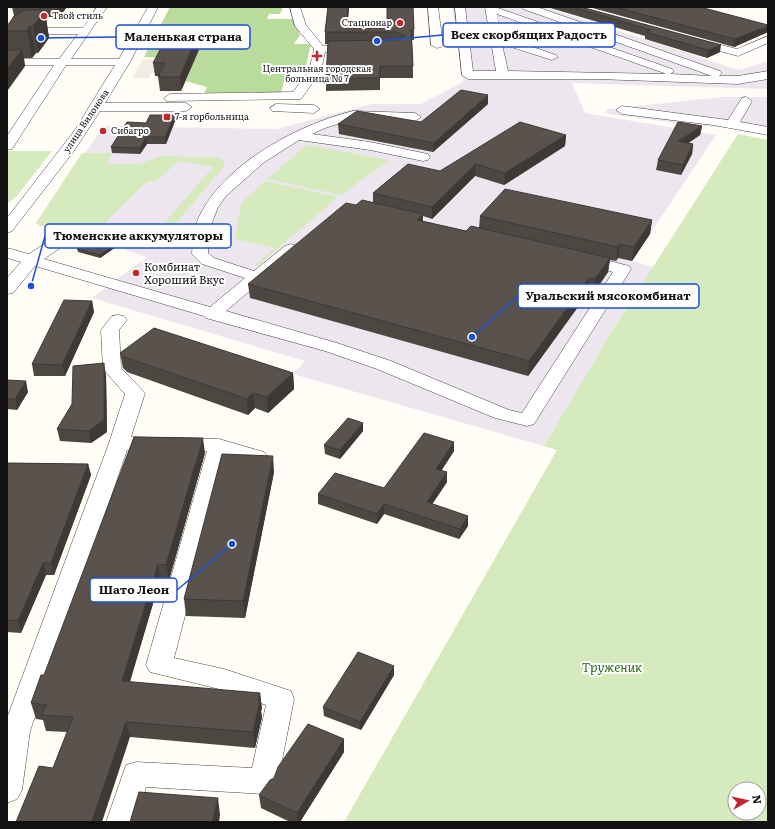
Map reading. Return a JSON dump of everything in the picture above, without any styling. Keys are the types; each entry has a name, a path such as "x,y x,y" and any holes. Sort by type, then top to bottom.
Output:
{"street":[{"path":"7,146 63,62 91,28 102,7"},
{"name":"улица Вилонова","path":"7,228 14,209 94,122 96,107 122,66 153,7"},
{"path":"188,96 297,96 315,71 320,49 313,39 305,34 296,15 295,7"},
{"path":"433,7 437,45"},
{"path":"460,7 468,75 597,75 738,80 768,75"},
{"path":"527,7 738,80"},
{"path":"491,8 503,76"},
{"path":"491,8 686,78"},
{"path":"494,24 508,29"},
{"path":"7,31 58,27 91,28"},
{"path":"496,38 552,57"},
{"path":"686,39 738,53 768,39"},
{"path":"320,49 368,48"},
{"path":"7,62 63,62 122,66"},
{"path":"500,63 569,65"},
{"path":"609,64 645,77"},
{"path":"100,71 122,66"},
{"path":"96,107 167,103 195,93 198,87"},
{"path":"104,95 198,106 314,109"},
{"path":"732,124 746,101"},
{"path":"123,120 159,117 167,103"},
{"path":"622,110 693,114 732,124 768,130"},
{"path":"257,277 208,261 200,254 202,228 211,207 221,193 258,160 297,136 320,125 353,115 415,117"},
{"path":"297,136 370,146 423,157"},
{"path":"7,289 31,260 70,234"},
{"path":"212,314 305,238"},
{"path":"7,253 212,314 331,346 384,365 502,414 527,420 623,269 569,256"},
{"path":"8,778 16,731 119,443 134,393 112,369 110,330 118,320"},
{"path":"119,443 219,445 257,457"},
{"path":"121,822 136,774 264,781 281,699 224,680 158,666 219,445"}],"shaded area":[{"path":"452,7 545,7 739,70 768,61 768,89 572,83 585,113 716,135 632,261 653,267 612,331 544,446 293,374 305,361 92,298 147,257 125,250 135,242 94,233 88,229 84,206 111,153 85,153 104,127 277,129 371,104 421,104 463,82"},
{"path":"143,59 159,59 149,78 132,78"},
{"path":"722,97 768,97 768,128 695,126 604,113 609,109"}],"green space":[{"path":"170,7 283,7 280,14 269,14 267,19 295,19 300,35 294,44 311,44 305,70 287,70 281,93 204,94 207,87 186,81 200,45 165,58 144,57"},
{"name":"Труженик","path":"738,134 768,140 768,822 344,822 557,450 544,446 612,331"},
{"path":"307,145 389,160 341,195 267,179"},
{"path":"7,151 52,151 16,197 7,204"},
{"path":"82,153 112,153 107,164 138,164 162,156 218,158 223,160 225,165 173,227 158,230 213,167 179,161 155,182 148,181 94,233 88,229 40,226 36,223"},
{"path":"265,181 338,197 257,266 254,266 275,248 235,239 241,203"}],"building":[{"path":"328,7 348,7 346,28 387,28 387,7 413,7 414,29 411,29 413,66 380,66 380,78 326,78 328,41 397,40 405,36 397,32 325,32"},
{"path":"572,7 581,7 721,45 708,50 646,32 651,30"},
{"path":"615,7 700,7 768,26 735,39"},
{"path":"25,10 42,10 40,12 45,12 33,26 30,26 27,31 7,31 7,26 13,17"},
{"path":"178,32 199,32 180,77 158,77 165,63 153,63 162,46 172,46"},
{"path":"7,50 22,50 7,69"},
{"path":"461,90 488,95 434,143 338,124 357,111 421,122"},
{"path":"150,115 175,115 165,137 146,137 140,148 111,147 127,122 146,123"},
{"path":"520,122 566,135 505,173 476,164 432,207 373,193 408,164 440,171"},
{"path":"678,122 702,126 678,141 693,144 683,165 658,160"},
{"path":"505,189 652,220 634,247 620,244 618,247 480,216"},
{"path":"362,200 423,214 417,220 466,231 471,226 610,258 595,279 589,278 529,361 248,284 346,203 356,205"},
{"path":"104,231 126,236 100,255 77,249"},
{"path":"64,300 92,301 62,365 32,364"},
{"path":"154,328 293,373 267,397 253,393 247,399 124,357 120,353"},
{"path":"104,363 104,420 89,431 57,429 72,404 73,366"},
{"path":"7,380 26,381 15,399 7,399"},
{"path":"348,418 363,423 340,450 324,445"},
{"path":"424,433 454,442 436,469 447,472 427,502 468,516 460,529 384,504 377,514 318,494 335,473 384,488"},
{"path":"134,437 203,438 166,565 158,564 122,681 260,693 258,700 260,701 253,732 126,722 92,821 16,822 39,766 53,768 73,717 41,715 47,705 31,703 41,675 44,675"},
{"path":"222,454 273,456 243,601 184,599"},
{"path":"7,463 88,464 51,563 43,563 18,621 7,620"},
{"path":"358,652 394,666 360,722 323,707"},
{"path":"308,724 344,739 297,813 259,795 270,780 274,778 278,767"},
{"path":"139,792 218,798 212,822 130,822"}],"place":[{"name":"Твой стиль","path":"44,16"},
{"name":"Стационар","path":"400,23"},
{"name":"Маленькая страна","path":"41,38"},
{"name":"Всех скорбящих Радость","path":"377,41"},
{"name":"Центральная городская больница № 7","path":"317,56"},
{"name":"7-я горбольница","path":"167,117"},
{"name":"Сибагро","path":"103,131"},
{"name":"Комбинат Хороший Вкус","path":"136,273"},
{"name":"Тюменские аккумуляторы","path":"31,286"},
{"name":"Уральский мясокомбинат","path":"472,337"},
{"name":"Шато Леон","path":"232,544"}]}
